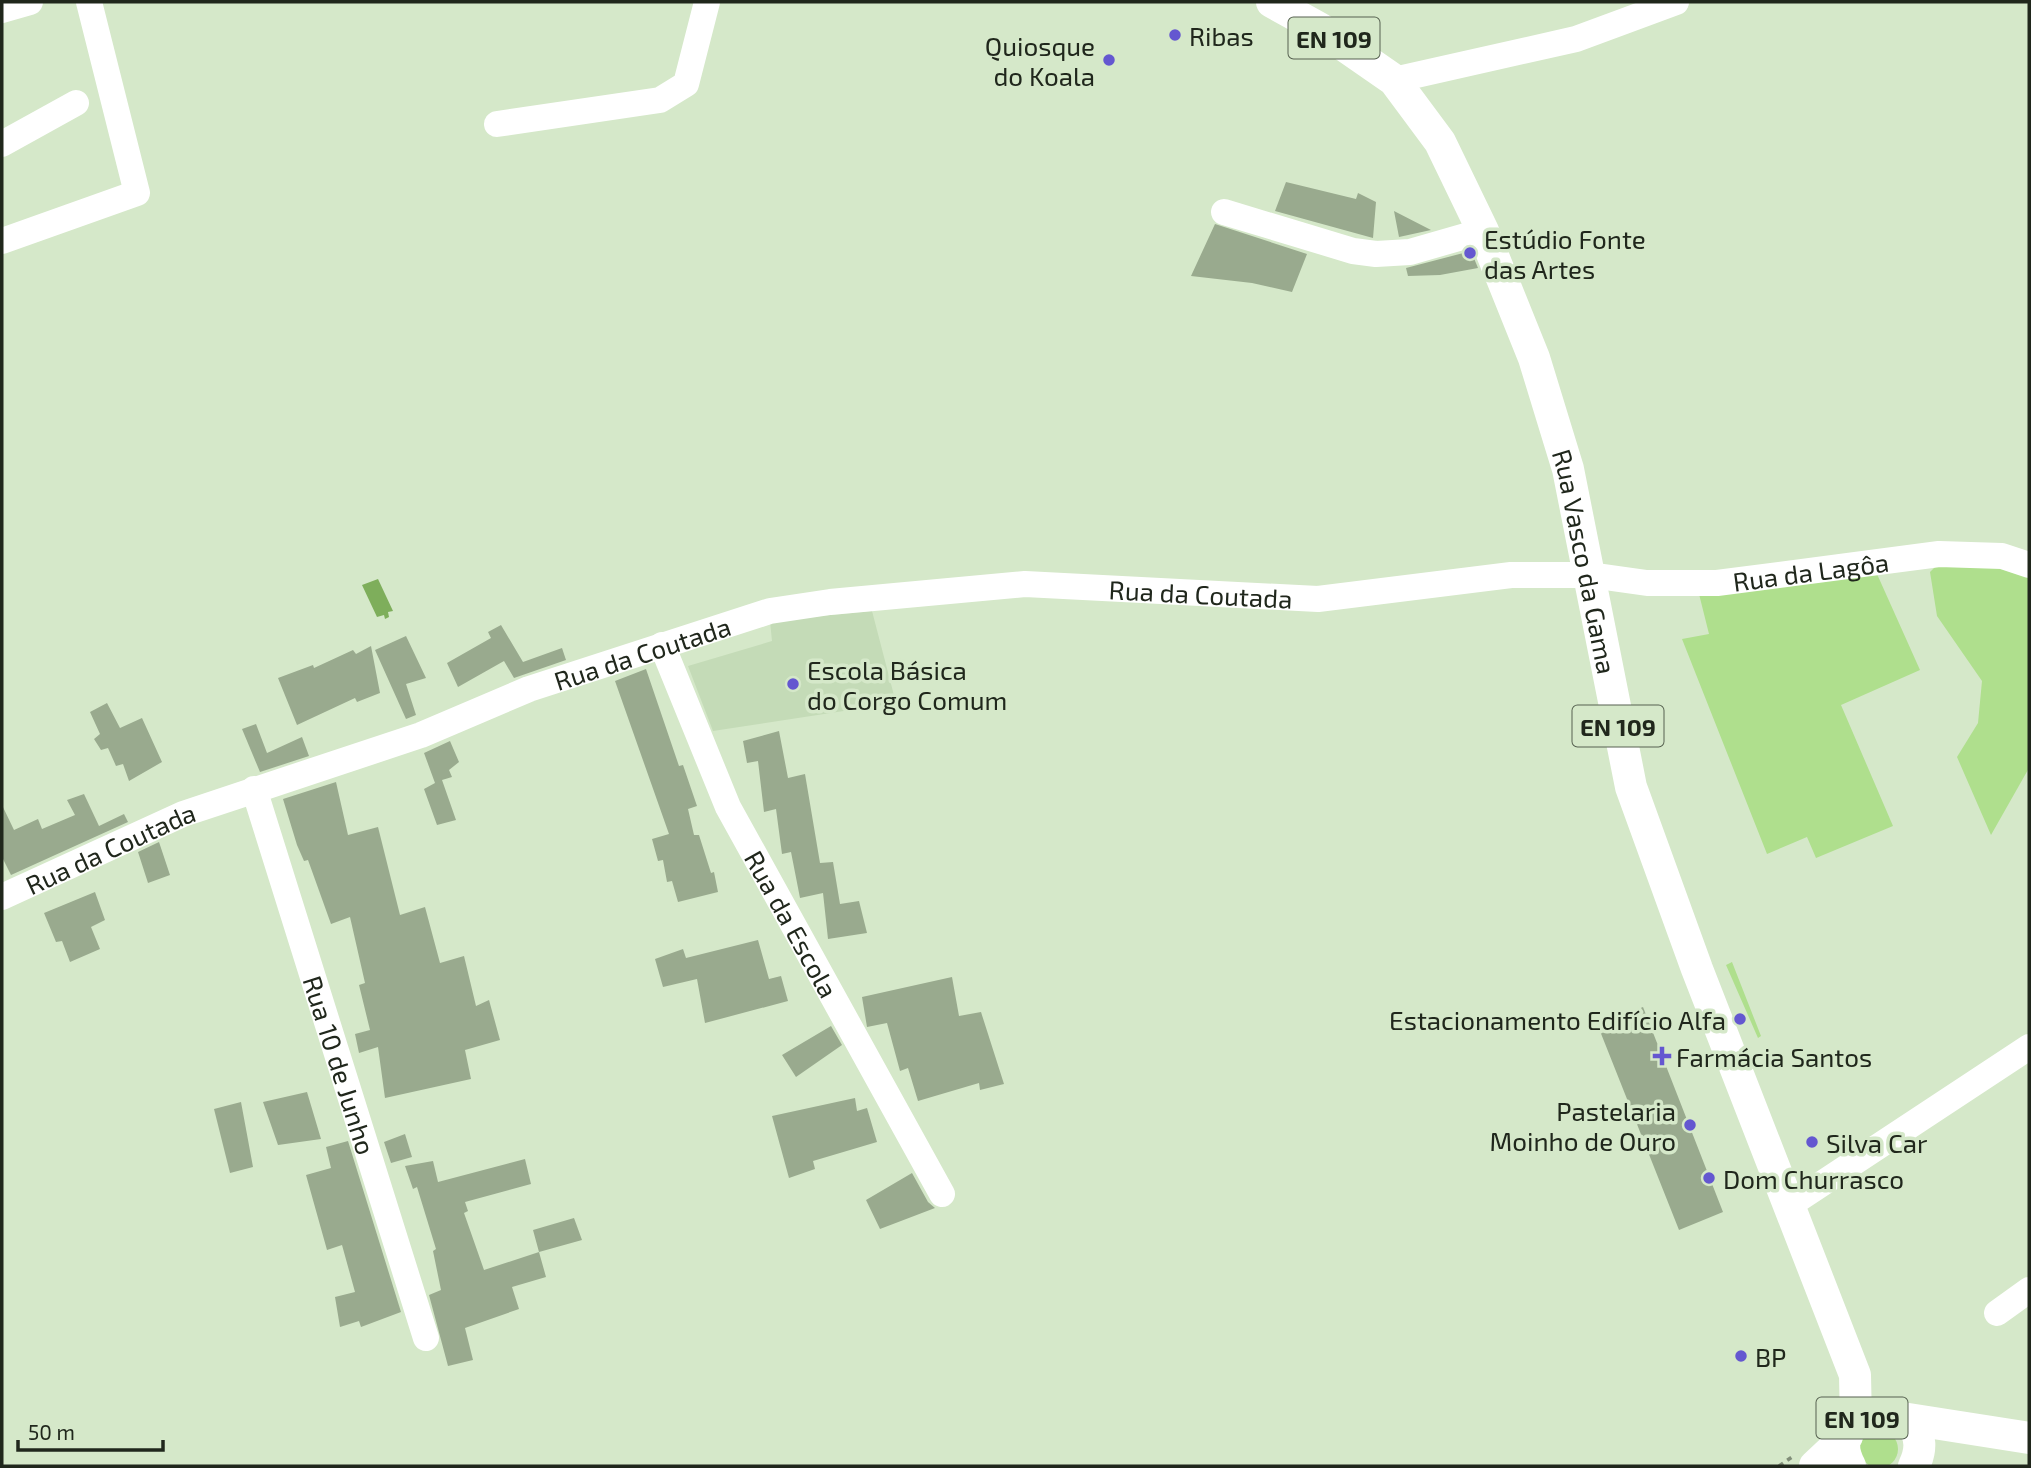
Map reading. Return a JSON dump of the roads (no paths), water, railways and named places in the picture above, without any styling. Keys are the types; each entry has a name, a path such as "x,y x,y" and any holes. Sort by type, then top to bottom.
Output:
{"main road":[{"name":"EN 109","path":"1272,2 1319,28 1394,80"},
{"name":"Rua Vasco da Gama","path":"1394,80 1440,142 1483,231 1534,358 1568,469 1631,787 1854,1375 1894,1415"},
{"name":"Rua Vasco da Gama","path":"1851,1441 1854,1375"},
{"name":"EN 109","path":"1851,1441 1876,1413 1894,1415 1916,1438 1915,1464"},
{"path":"1894,1415 2029,1438"},
{"path":"1915,1464 1947,1441 1978,1429"},
{"path":"1815,1466 1851,1441"}],"street":[{"path":"2,10 30,2"},
{"path":"2,241 137,193 89,2"},
{"path":"497,124 660,100 686,84 707,2"},
{"path":"1394,80 1576,39 1676,2"},
{"path":"2,144 76,103"},
{"path":"1224,212 1353,251 1377,254 1410,252 1483,231"},
{"name":"Rua da Lagôa","path":"1318,599 1511,575 1590,575 1647,583 1717,583 1939,554 2002,556 2029,565"},
{"name":"Rua da Coutada","path":"2,897 183,814 421,735 529,689 770,611 830,602 1025,584 1318,599"},
{"name":"Rua da Escola","path":"662,645 728,807 942,1194"},
{"name":"Rua 10 de Junho","path":"254,789 426,1338"},
{"path":"1788,1206 2029,1046"},
{"path":"1997,1313 2029,1290"}],"place":[{"name":"Ribas","path":"1175,35"},
{"name":"Quiosque do Koala","path":"1109,60"},
{"name":"Estúdio Fonte das Artes","path":"1470,253"},
{"name":"Escola Básica do Corgo Comum","path":"793,684"},
{"name":"Estacionamento Edifício Alfa","path":"1740,1019"},
{"name":"Farmácia Santos","path":"1662,1056"},
{"name":"Pastelaria Moinho de Ouro","path":"1690,1125"},
{"name":"Silva Car","path":"1812,1142"},
{"name":"Dom Churrasco","path":"1709,1178"},
{"name":"BP","path":"1741,1356"}]}
